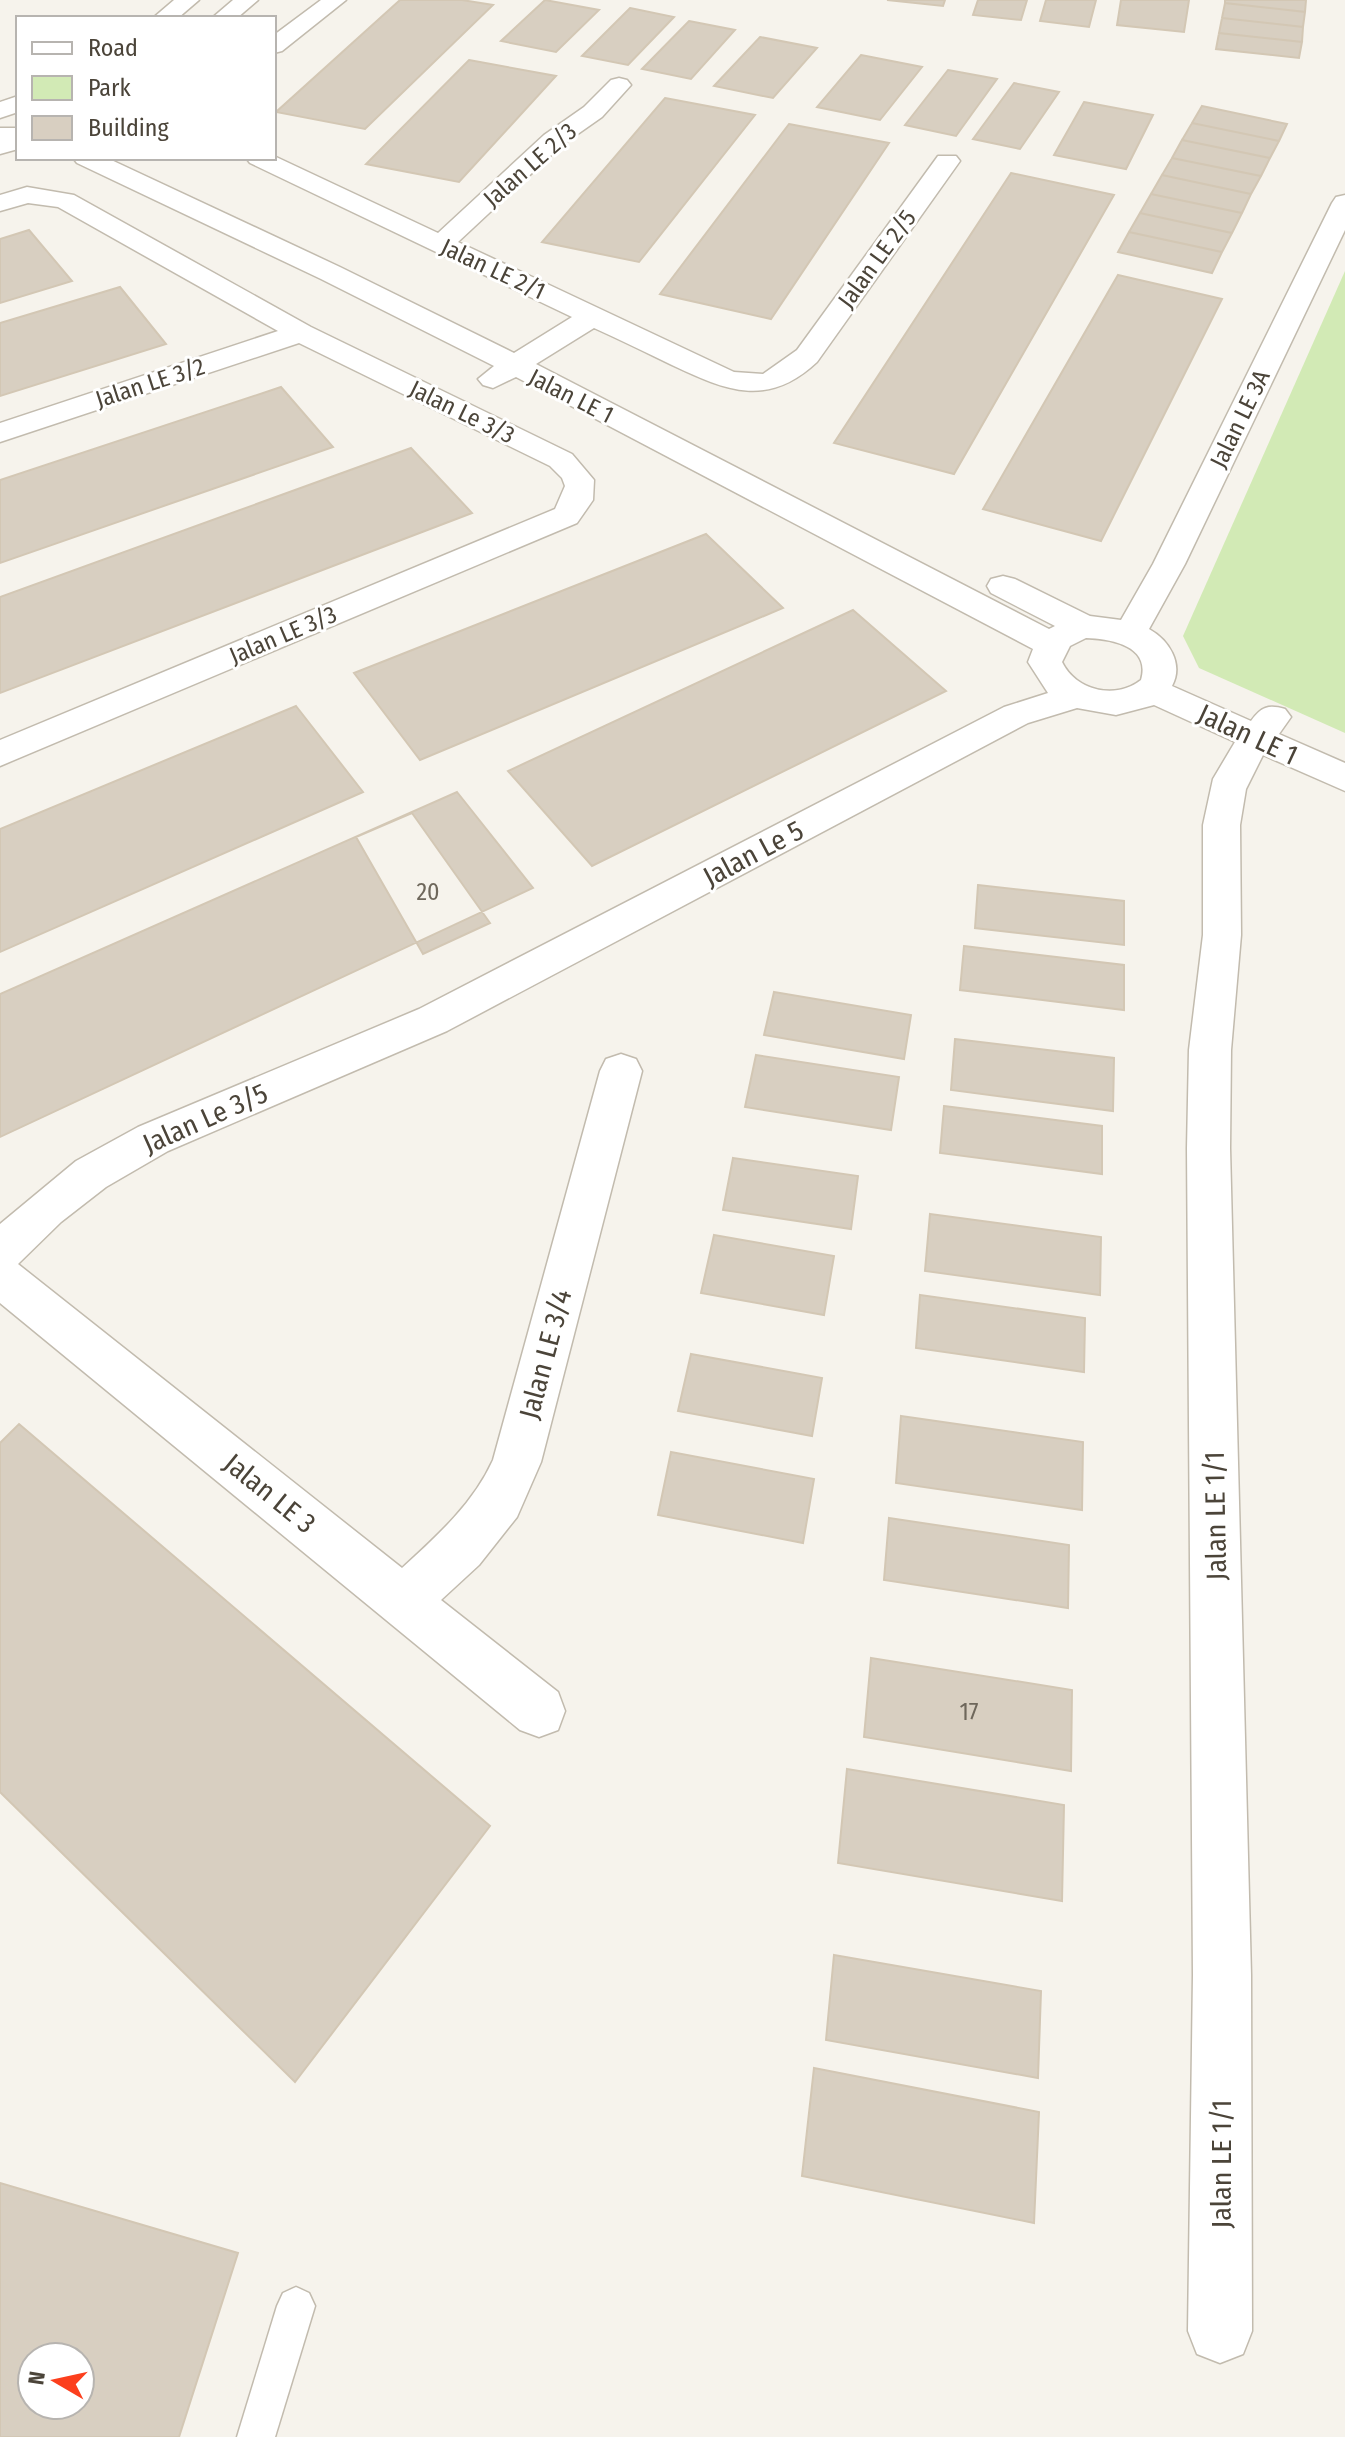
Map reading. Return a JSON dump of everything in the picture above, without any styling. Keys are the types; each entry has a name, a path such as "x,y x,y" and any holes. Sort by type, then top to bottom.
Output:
{"street":[{"path":"167,16 188,0"},
{"path":"226,16 247,0"},
{"path":"276,44 335,0"},
{"name":"Jalan LE 2/3","path":"441,244 553,140 593,112 619,85"},
{"name":"Jalan LE 1","path":"90,160 212,215 1050,644"},
{"name":"Jalan LE 2/1","path":"263,160 727,380"},
{"name":"Jalan LE 2/5","path":"727,380 753,385 780,379 807,356 947,161"},
{"name":"Jalan LE 1","path":"167,164 884,525"},
{"name":"Jalan Le 3/3","path":"0,203 27,195 65,200 301,333 561,460 577,473 581,488 566,516"},
{"name":"Jalan LE 3A","path":"1130,633 1169,564 1345,203"},
{"path":"451,406 593,316"},
{"name":"Jalan LE 3/2","path":"0,433 301,333"},
{"name":"Jalan LE 3/3","path":"0,754 566,516"},
{"path":"978,573 1084,627"},
{"path":"1084,627 1107,627 1130,633 1149,645 1159,660 1156,679 1131,701 1104,702 1077,696 1055,681 1045,662 1050,644 1064,633 1084,627"},
{"name":"Jalan LE 1","path":"1156,679 1264,728 1345,778"},
{"name":"Jalan Le 5","path":"433,1020 1016,715 1077,696"},
{"name":"Jalan LE 1","path":"1264,728 1345,747"},
{"name":"Jalan LE 1/1","path":"1220,2331 1222,1975 1212,1245 1207,1181 1210,1048 1220,983 1223,930 1219,831 1229,787 1264,728"},
{"name":"Jalan Le 3/5","path":"0,1252 46,1209 91,1174 153,1139 433,1020"},
{"name":"Jalan LE 3/4","path":"403,1601 461,1548 500,1500 517,1462 621,1071"},
{"name":"Jalan LE 3","path":"0,1276 539,1711"}],"lane":[{"path":"256,2437 296,2306"}],"green space":[{"path":"1345,271 1345,733 1199,668 1183,636"}],"building":[{"path":"400,0 462,0 493,5 365,129 276,112"},
{"path":"545,0 599,10 556,52 501,41"},
{"path":"887,0 945,0 943,6"},
{"path":"978,0 1027,0 1021,20 973,15"},
{"path":"1046,0 1096,0 1089,27 1040,21"},
{"path":"1121,0 1189,0 1184,32 1117,25"},
{"path":"1225,0 1306,0 1305,12 1225,3"},
{"path":"1225,3 1305,12 1303,27 1222,18"},
{"path":"630,8 674,17 628,65 582,56"},
{"path":"1222,18 1303,27 1302,42 1219,33"},
{"path":"689,21 735,30 691,79 642,69"},
{"path":"1219,33 1302,42 1299,58 1216,49"},
{"path":"760,37 817,48 773,98 714,86"},
{"path":"861,55 922,67 880,120 817,107"},
{"path":"469,60 556,76 459,182 366,164"},
{"path":"948,70 997,79 956,136 905,125"},
{"path":"1014,83 1059,92 1020,149 973,139"},
{"path":"665,98 755,115 639,262 542,242"},
{"path":"1084,102 1153,115 1126,169 1054,155"},
{"path":"1202,106 1287,124 1279,141 1192,123"},
{"path":"1192,123 1279,141 1270,158 1182,140"},
{"path":"789,124 889,143 771,319 660,294"},
{"path":"1182,140 1270,158 1261,176 1172,158"},
{"path":"1172,158 1261,176 1251,194 1162,175"},
{"path":"1011,173 1114,195 954,474 834,443"},
{"path":"1162,175 1251,194 1242,213 1151,194"},
{"path":"1151,194 1242,213 1232,233 1140,213"},
{"path":"1140,213 1232,233 1222,252 1129,232"},
{"path":"29,230 72,281 0,303 0,239"},
{"path":"1129,232 1222,252 1212,273 1118,252"},
{"path":"1118,275 1222,299 1101,541 983,509"},
{"path":"120,287 166,344 0,396 0,323"},
{"path":"281,387 333,447 0,563 0,480"},
{"path":"411,448 472,513 0,693 0,597"},
{"path":"706,534 783,608 420,760 354,673"},
{"path":"853,610 946,691 592,866 508,771"},
{"path":"296,706 363,792 0,952 0,829"},
{"path":"457,792 533,888 0,1137 0,994"},
{"path":"412,813 490,923 423,954 356,837"},
{"path":"978,885 1124,901 1124,945 975,928"},
{"path":"964,946 1124,965 1124,1010 960,990"},
{"path":"774,992 911,1015 904,1059 764,1035"},
{"path":"955,1039 1114,1058 1113,1111 951,1090"},
{"path":"756,1055 899,1077 891,1130 745,1107"},
{"path":"944,1106 1102,1126 1102,1174 940,1153"},
{"path":"733,1158 858,1176 851,1229 723,1210"},
{"path":"930,1214 1101,1237 1100,1295 925,1271"},
{"path":"714,1235 834,1256 824,1315 701,1293"},
{"path":"920,1295 1085,1318 1084,1372 916,1348"},
{"path":"691,1354 822,1378 812,1436 678,1411"},
{"path":"901,1416 1083,1442 1082,1510 896,1483"},
{"path":"19,1424 490,1826 295,2082 0,1792 0,1443"},
{"path":"671,1452 814,1479 803,1543 658,1515"},
{"path":"889,1518 1069,1545 1068,1608 884,1580"},
{"path":"871,1658 1072,1690 1071,1771 864,1737"},
{"path":"847,1769 1064,1805 1062,1901 838,1863"},
{"path":"834,1955 1041,1991 1038,2078 826,2040"},
{"path":"814,2068 1039,2112 1034,2223 802,2176"},
{"path":"0,2183 238,2253 179,2437 0,2437"}]}
